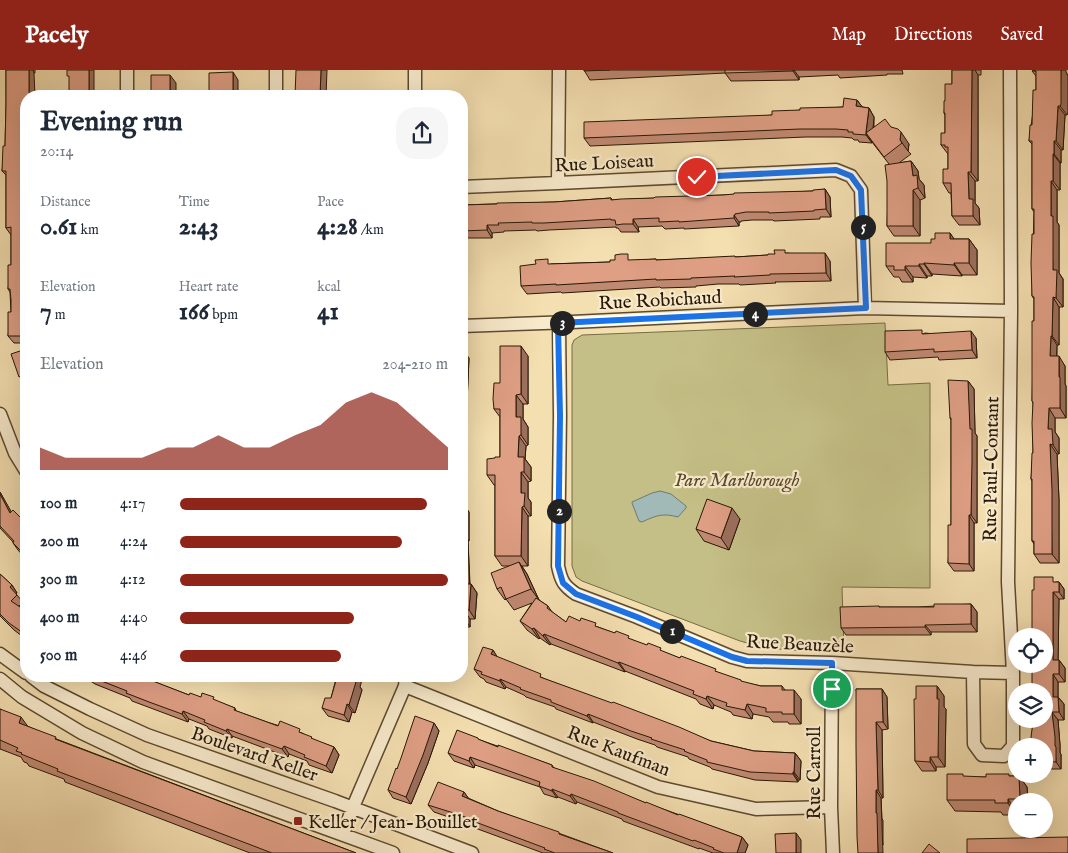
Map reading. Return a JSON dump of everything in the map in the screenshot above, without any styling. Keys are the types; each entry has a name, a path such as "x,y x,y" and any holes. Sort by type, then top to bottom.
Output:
{"street":[{"path":"127,70 127,90"},
{"path":"276,70 276,90"},
{"path":"415,70 415,90"},
{"path":"558,184 559,70"},
{"name":"Rue Paul-Contant","path":"1010,70 1011,311 1008,582 1010,628"},
{"name":"Rue Loiseau","path":"468,187 836,170 851,176 861,190 866,308"},
{"name":"Rue Robichaud","path":"468,326 866,308 1011,311"},
{"name":"Rue Beauzèle","path":"558,323 560,416 558,566 563,583 576,594 637,617 732,657 747,661 832,663 1008,673"},
{"path":"0,414 20,461"},
{"path":"0,654 20,669"},
{"name":"Rue Carroll","path":"832,663 830,807 833,853"},
{"name":"Rue Paul-Contant","path":"973,672 974,744 982,755 1004,756 1013,746 1012,673"},
{"path":"0,679 22,697 82,733 142,762 393,853"},
{"name":"Boulevard Keller","path":"39,682 90,709 148,735 353,808 472,853"},
{"path":"343,834 405,682"},
{"name":"Rue Kaufman","path":"407,682 658,787 756,809 830,807"}],"green space":[{"name":"Parc Marlborough","path":"885,323 888,385 930,383 930,588 842,587 844,651 805,651 753,645 740,641 582,581 576,577 572,566 572,345 574,340 582,335"}],"water":[{"path":"660,491 671,494 686,508 678,517 660,515 642,522 639,521 632,502"}],"building":[{"path":"6,70 29,70 29,90 20,90 20,336 8,336 8,312 11,312 10,289 8,289 8,265 11,265 11,227 6,228 6,171 2,171"},
{"path":"67,70 89,70 89,90 69,90 69,76 67,76"},
{"path":"296,70 321,70 320,90 295,90"},
{"path":"725,70 793,70 793,71 725,73"},
{"path":"952,70 972,70 971,172 968,172 969,199 973,199 973,216 952,216 951,183 943,183 943,169 948,169 948,147 941,145 941,133 945,133 945,84 952,84"},
{"path":"1032,70 1061,70 1061,104 1058,106 1056,141 1054,141 1053,154 1053,181 1051,181 1053,270 1057,270 1056,298 1053,297 1050,356 1059,356 1060,377 1060,408 1049,408 1048,429 1052,429 1053,445 1050,444 1052,554 1034,554 1034,541 1032,541 1032,321 1034,321 1034,297 1032,296 1031,263 1034,209 1032,209 1032,141 1029,141 1030,125 1032,125 1033,90 1036,90 1036,71"},
{"path":"233,72 233,90 209,90 209,73"},
{"path":"151,75 170,75 170,90 151,90"},
{"path":"844,98 857,100 856,106 869,108 866,135 853,134 853,132 848,132 848,130 800,129 584,138 584,122 772,115 772,111 843,107"},
{"path":"885,119 891,127 901,132 900,140 902,143 884,157 866,133"},
{"path":"911,161 913,176 917,175 918,188 913,190 913,226 887,226 885,165"},
{"path":"825,189 826,209 769,213 746,212 735,214 734,218 679,222 659,222 659,218 633,219 633,224 616,225 615,220 611,219 544,223 498,223 499,225 487,225 487,230 468,231 468,205"},
{"path":"935,233 950,233 950,239 969,239 969,263 954,263 954,265 924,263 919,264 919,266 905,266 905,270 894,270 894,266 886,266 886,243 931,243 931,239 935,239"},
{"path":"774,250 785,250 785,253 825,253 826,273 521,286 520,266 536,264 535,260 548,259 548,264 610,262 610,260 615,260 615,255 621,254 628,254 628,260 735,257 775,254"},
{"path":"922,330 922,334 971,331 972,350 934,352 934,349 885,352 885,331"},
{"path":"500,346 521,346 521,394 516,395 516,417 521,417 518,457 524,457 524,472 521,472 521,493 525,493 524,506 522,507 521,556 495,556 495,475 487,475 487,459 500,457 500,409 494,409 493,399 494,383 500,383"},
{"path":"20,351 19,377 11,354"},
{"path":"948,380 968,381 970,429 972,429 969,564 948,563 948,525 951,525 951,418"},
{"path":"0,494 10,513 13,510 20,517 20,550 0,526"},
{"path":"707,499 732,508 721,538 696,529"},
{"path":"519,562 531,589 506,599 501,587 497,589 491,573"},
{"path":"0,574 12,585 10,587 17,595 11,601 20,607 20,631 0,614"},
{"path":"1034,577 1053,577 1053,582 1059,582 1059,592 1053,592 1053,628 1032,628 1032,590 1034,590"},
{"path":"468,584 471,584 469,610"},
{"path":"536,598 566,622 569,616 580,621 581,618 596,623 595,626 615,633 616,631 647,645 648,643 661,648 660,650 716,669 715,671 741,681 761,686 782,686 782,690 794,690 794,714 766,712 766,708 747,704 745,710 726,706 727,703 707,696 706,699 693,694 694,691 619,662 544,634 543,636 534,628 532,629 520,621"},
{"path":"934,604 971,604 971,624 925,625 925,627 841,628 840,607 934,607"},
{"path":"483,647 493,650 491,654 541,674 540,677 613,702 711,741 754,751 795,753 794,772 793,774 750,772 707,762 707,760 685,750 651,739 588,714 587,716 500,679 500,681 481,674 482,672 474,669"},
{"path":"1053,660 1059,660 1059,674 1053,674 1053,683 1032,683 1032,673 1053,673"},
{"path":"104,682 155,682 189,695 190,693 201,697 202,693 235,708 234,710 278,726 280,721 300,729 299,732 334,747 326,766 284,746 282,749 227,729 226,731 183,711 182,714 126,693 127,691"},
{"path":"336,682 356,682 344,715 322,708 325,698 331,698"},
{"path":"916,686 937,686 937,699 939,699 938,757 930,757 930,762 915,761 914,699 916,699"},
{"path":"856,689 882,689 883,722 876,722 878,853 858,853"},
{"path":"1053,697 1058,697 1059,712 1053,712"},
{"path":"0,709 21,717 19,723 56,737 55,739 356,853 272,853 57,771 58,769 21,754 16,751 18,748 0,740"},
{"path":"415,716 434,723 406,797 388,790"},
{"path":"1053,720 1056,762 1053,762 1053,738 1031,737 1032,728 1053,728"},
{"path":"457,730 498,747 498,745 552,765 552,767 594,781 646,803 742,837 737,853 724,853 571,794 570,796 539,786 540,782 470,757 469,761 448,753"},
{"path":"947,774 986,777 986,774 1008,774 1008,783 1019,783 1020,793 1008,793 1008,803 995,803 995,800 947,800"},
{"path":"438,782 464,792 462,796 498,811 613,853 555,853 460,815 428,805"},
{"path":"796,833 796,853 776,853 775,834"},
{"path":"1068,837 1068,853 967,853 967,839"},
{"path":"929,844 940,853 922,853"}],"place":[{"name":"Keller / Jean-Bouillet","path":"298,821"}],"route":[{"path":"697,177 836,170 851,176 861,190 866,308 558,323 560,416 558,566 560,575 568,589 576,594 637,617 732,657 747,661 832,663 832,689"}]}
